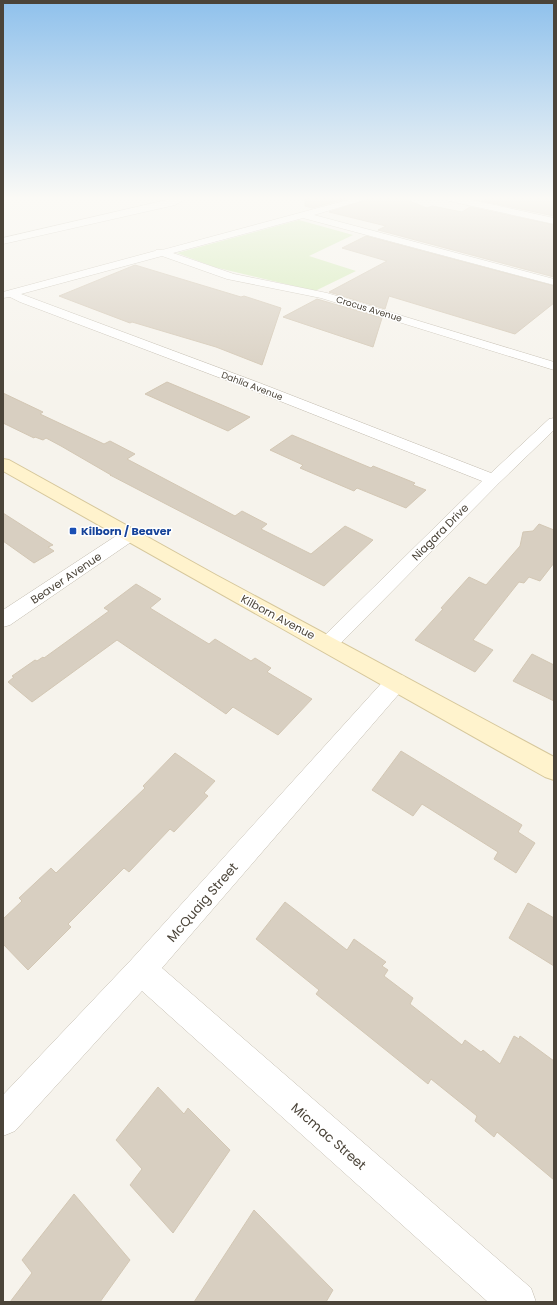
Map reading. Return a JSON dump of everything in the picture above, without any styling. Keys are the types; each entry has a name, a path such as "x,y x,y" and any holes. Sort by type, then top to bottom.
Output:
{"street":[{"path":"7,294 135,259"},
{"name":"Crocus Avenue","path":"180,259 231,277 323,295 554,366"},
{"path":"467,259 554,282"},
{"name":"Dahlia Avenue","path":"7,294 252,385 493,480"},
{"name":"Niagara Drive","path":"328,644 493,480 554,422"},
{"name":"Kilborn Avenue","path":"3,464 128,536 328,644 554,769"},
{"name":"Beaver Avenue","path":"3,620 128,536"},
{"name":"McQuaig Street","path":"3,1118 141,970 396,682"},
{"name":"Micmac Street","path":"141,970 517,1302"}],"green space":[{"path":"193,259 318,259 356,271 315,291 214,267"}],"building":[{"path":"380,259 452,259 554,286 554,303 515,334 389,296 385,309 329,292 387,261"},
{"path":"486,259 554,259 554,277"},
{"path":"135,265 281,308 262,365 216,347 132,322 130,323 59,296"},
{"path":"317,299 382,318 373,347 283,317"},
{"path":"167,382 250,417 228,431 145,394"},
{"path":"3,393 43,412 40,414 104,444 110,441 135,454 127,459 235,516 242,511 267,524 261,529 311,554 345,526 373,540 324,586 110,475 46,438 43,440 34,438 3,423"},
{"path":"292,435 371,468 373,466 415,483 413,485 426,490 406,508 357,488 354,491 300,468 303,465 270,450"},
{"path":"3,513 53,545 48,547 54,551 34,563 3,541"},
{"path":"539,524 554,530 554,563 540,581 529,577 524,583 519,582 473,640 493,650 475,672 415,640 469,577 486,585 520,546 523,532 533,531"},
{"path":"136,584 161,599 150,608 209,644 215,639 251,661 255,658 271,668 267,672 312,699 278,735 233,707 226,714 117,640 32,702 8,682 14,677 12,676 35,660 37,661 43,657 44,658 109,611 104,608"},
{"path":"532,654 554,665 554,701 513,681"},
{"path":"401,751 522,825 518,832 535,843 516,873 494,859 498,852 422,804 413,816 372,790"},
{"path":"175,753 215,781 204,793 208,796 174,832 170,829 129,872 124,868 68,924 71,927 28,970 3,944 3,919 22,901 19,898 51,868 56,873 145,788 143,786"},
{"path":"285,902 347,950 354,939 386,962 382,966 388,970 384,976 413,998 410,1004 462,1045 465,1040 481,1052 483,1050 500,1064 514,1036 519,1039 520,1036 554,1061 554,1180 497,1132 494,1137 475,1121 477,1116 431,1079 428,1084 316,994 319,990 256,939"},
{"path":"528,903 554,918 554,966 509,938"},
{"path":"158,1087 184,1114 188,1108 230,1150 173,1233 130,1185 142,1169 116,1140"},
{"path":"74,1194 130,1260 100,1302 10,1302 32,1273 22,1260"},
{"path":"254,1210 333,1290 326,1302 194,1302"}],"place":[{"name":"Kilborn / Beaver","path":"73,531"}]}
